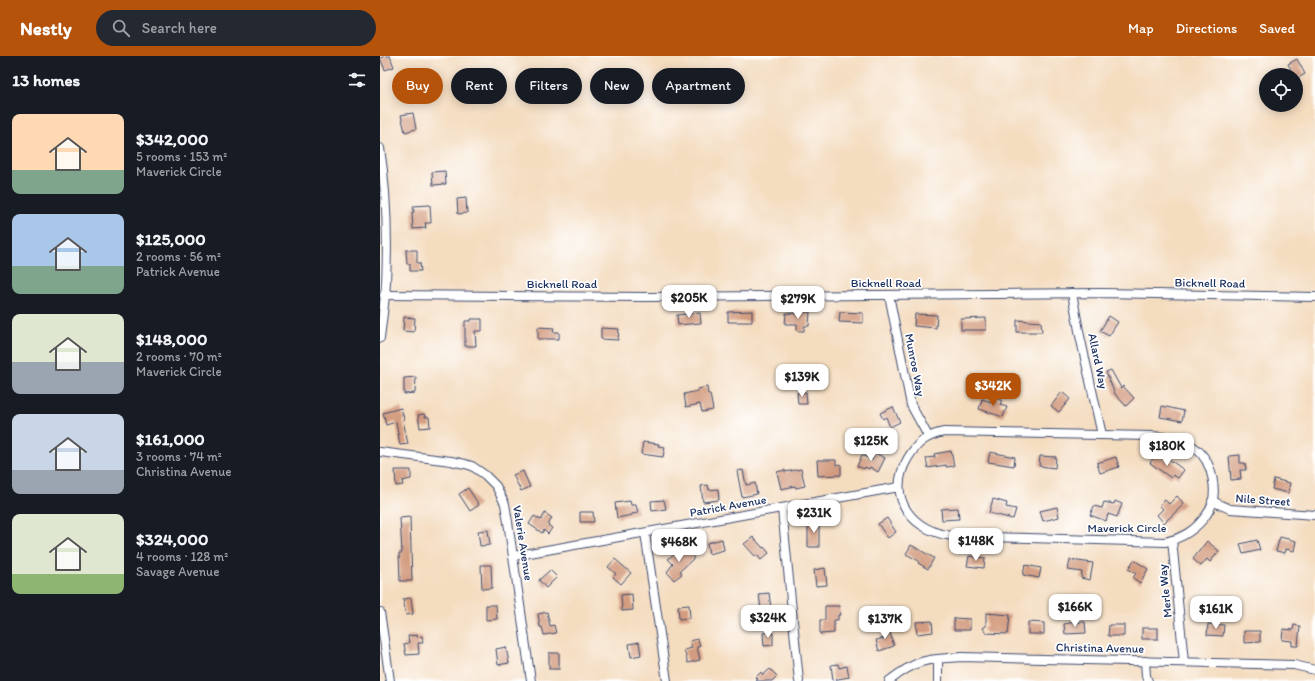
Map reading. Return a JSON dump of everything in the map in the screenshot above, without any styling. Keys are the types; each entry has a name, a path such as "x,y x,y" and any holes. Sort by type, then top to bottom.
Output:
{"street":[{"path":"380,148 388,226 386,285 380,338"},
{"name":"Bicknell Road","path":"384,295 648,297 1072,293 1315,297"},
{"name":"Allard Way","path":"1072,293 1102,434"},
{"name":"Munroe Way","path":"889,295 911,405 928,436"},
{"name":"Maverick Circle","path":"944,432 1102,434 1164,437 1179,440 1195,448 1205,458 1212,473 1214,489 1212,501 1208,514 1196,527 1182,538 1172,540 1146,542 944,535 927,529 915,520 904,506 899,487 899,480 906,462 922,440 928,436 944,432"},
{"name":"Valerie Avenue","path":"380,452 465,464 485,475 496,486 505,504 531,681"},
{"name":"Patrick Avenue","path":"513,556 899,487"},
{"name":"Nile Street","path":"1212,501 1230,510 1315,515"},
{"path":"782,509 799,681"},
{"path":"645,533 667,681"},
{"name":"Merle Way","path":"1172,540 1184,662"},
{"path":"380,612 390,681"},
{"name":"Christina Avenue","path":"890,681 913,664 921,661 961,657 1294,665 1315,670"},
{"path":"938,659 938,681"},
{"path":"1146,661 1146,676 1148,681"}],"building":[{"path":"390,56 394,67 385,70 380,58"},
{"path":"1297,59 1302,68 1290,68 1288,64"},
{"path":"413,113 416,129 405,132 401,115"},
{"path":"445,171 446,184 433,185 432,172"},
{"path":"466,198 467,213 458,214 457,199"},
{"path":"430,205 431,223 425,223 426,228 413,229 413,206"},
{"path":"406,250 417,250 417,263 420,263 421,271 410,271 410,264 407,264"},
{"path":"752,311 752,322 728,322 728,312"},
{"path":"802,312 810,312 809,326 804,326 804,331 797,331 797,324 785,324 786,313 802,314"},
{"path":"840,312 863,313 863,323 839,322"},
{"path":"700,313 701,323 678,325 677,315"},
{"path":"915,314 937,315 936,328 914,326"},
{"path":"1109,316 1118,322 1109,336 1100,331"},
{"path":"404,317 415,318 414,332 403,331"},
{"path":"986,318 986,330 961,330 961,319"},
{"path":"471,319 482,319 482,331 475,331 476,346 465,346 465,321 471,321"},
{"path":"1017,320 1041,322 1042,332 1017,332"},
{"path":"538,327 554,328 553,332 559,332 559,339 538,339"},
{"path":"601,328 619,329 618,340 601,339"},
{"path":"1111,370 1121,388 1123,386 1134,398 1126,406 1115,394 1106,372"},
{"path":"416,377 415,393 404,394 404,378"},
{"path":"707,387 713,410 702,412 700,404 686,407 684,394 698,391 698,389"},
{"path":"806,392 807,404 798,404 797,393"},
{"path":"1062,392 1070,399 1059,412 1051,406"},
{"path":"995,398 1002,400 1000,405 1007,407 1003,417 979,409 982,399 994,403"},
{"path":"1162,406 1184,411 1182,421 1160,417"},
{"path":"893,407 900,422 890,427 886,417 883,419 880,413"},
{"path":"401,408 408,444 400,445 396,422 386,425 383,413"},
{"path":"424,414 425,417 429,417 430,427 420,428 418,415"},
{"path":"643,442 659,444 658,446 665,447 663,457 641,454"},
{"path":"951,451 954,466 946,467 946,465 928,468 926,458 935,457 934,454"},
{"path":"990,452 1015,457 1014,466 988,462"},
{"path":"875,453 885,458 878,472 870,467 869,469 865,467 864,469 857,466 862,455 872,460"},
{"path":"1156,454 1164,460 1166,457 1184,470 1178,478 1173,475 1171,478 1150,463"},
{"path":"1240,455 1240,463 1245,463 1246,470 1240,470 1241,479 1231,480 1229,456"},
{"path":"1040,456 1056,457 1055,468 1039,466"},
{"path":"1116,457 1119,467 1100,473 1097,463"},
{"path":"817,460 836,460 836,465 841,464 841,475 818,476"},
{"path":"801,469 805,486 796,488 795,486 781,489 777,472"},
{"path":"395,470 411,470 411,479 402,481 403,485 396,486"},
{"path":"743,470 746,485 755,483 757,494 742,497 737,471"},
{"path":"523,471 530,487 521,491 513,475"},
{"path":"1274,479 1290,483 1288,493 1272,489"},
{"path":"708,485 709,490 718,489 719,500 703,502 701,486"},
{"path":"468,488 479,505 470,511 459,494"},
{"path":"1177,496 1184,504 1164,523 1157,515 1163,509 1159,505 1165,500 1169,504"},
{"path":"993,499 1007,503 1006,507 1016,509 1013,519 989,513"},
{"path":"664,500 666,509 652,511 651,501"},
{"path":"630,501 631,505 636,505 638,513 617,518 615,503"},
{"path":"1115,501 1122,504 1117,517 1108,514 1106,521 1090,515 1094,506 1102,508 1104,502 1114,504"},
{"path":"1057,507 1059,517 1043,521 1040,511"},
{"path":"958,508 959,519 942,520 941,509"},
{"path":"580,512 593,512 594,522 580,522"},
{"path":"545,513 552,518 548,525 552,528 548,534 544,530 542,533 529,524 534,516 541,520"},
{"path":"410,517 412,581 400,581 399,553 402,553 400,518"},
{"path":"887,518 896,532 888,538 878,524"},
{"path":"808,522 819,522 819,547 808,547"},
{"path":"488,530 490,545 480,546 478,531"},
{"path":"753,537 769,553 761,560 744,544"},
{"path":"1280,537 1296,541 1294,551 1286,549 1285,553 1276,551"},
{"path":"722,539 724,550 709,554 707,543"},
{"path":"1257,540 1260,550 1243,554 1240,544"},
{"path":"1207,541 1219,551 1210,562 1207,559 1201,566 1193,559"},
{"path":"911,545 934,558 928,569 918,563 919,561 906,554"},
{"path":"684,547 694,558 680,571 682,574 674,580 667,572 673,564 668,559"},
{"path":"969,556 985,558 984,568 967,566"},
{"path":"615,559 631,573 621,584 613,577 616,574 608,567"},
{"path":"1070,560 1093,563 1090,580 1081,578 1082,572 1068,570"},
{"path":"1134,560 1148,569 1140,583 1133,578 1136,573 1128,569"},
{"path":"481,565 491,565 492,588 482,589"},
{"path":"1025,565 1041,568 1039,578 1023,575"},
{"path":"825,568 827,585 816,586 814,570"},
{"path":"550,570 557,577 546,588 539,580"},
{"path":"769,593 771,608 761,610 759,594"},
{"path":"632,594 633,610 622,611 621,595"},
{"path":"411,598 413,614 406,615 403,599"},
{"path":"486,605 496,605 497,619 486,620"},
{"path":"689,605 690,618 679,619 678,606"},
{"path":"825,606 839,606 840,615 838,615 838,620 834,620 834,633 820,634 820,620 825,620"},
{"path":"547,612 550,626 554,625 556,633 544,635 542,627 540,627 538,614"},
{"path":"986,613 1010,615 1008,634 986,633 983,628 986,626"},
{"path":"954,618 970,619 970,630 954,630"},
{"path":"932,621 933,632 917,634 916,622"},
{"path":"1028,622 1044,623 1044,634 1028,634"},
{"path":"1070,622 1085,622 1086,633 1065,634 1064,624"},
{"path":"1208,624 1224,625 1223,636 1207,635"},
{"path":"1109,625 1124,625 1124,636 1108,636"},
{"path":"1294,625 1300,626 1298,646 1292,646 1292,641 1282,640 1283,629 1293,630"},
{"path":"888,626 894,646 879,651 876,640 885,638 882,628"},
{"path":"1142,628 1158,628 1158,639 1142,639"},
{"path":"1244,631 1260,631 1260,642 1244,643"},
{"path":"773,632 773,645 764,646 763,633"},
{"path":"417,635 417,637 422,636 423,643 418,643 419,654 406,655 404,644 409,643 408,636"},
{"path":"698,639 700,646 697,647 700,660 688,663 684,650 692,648 690,641"},
{"path":"639,642 641,655 631,657 629,644"},
{"path":"506,647 509,663 498,665 496,649"},
{"path":"549,653 559,653 559,669 549,669"},
{"path":"838,664 839,668 847,666 849,677 833,680 831,665"},
{"path":"770,669 777,676 772,681 756,681 758,679 756,677 761,672 763,675"}]}
